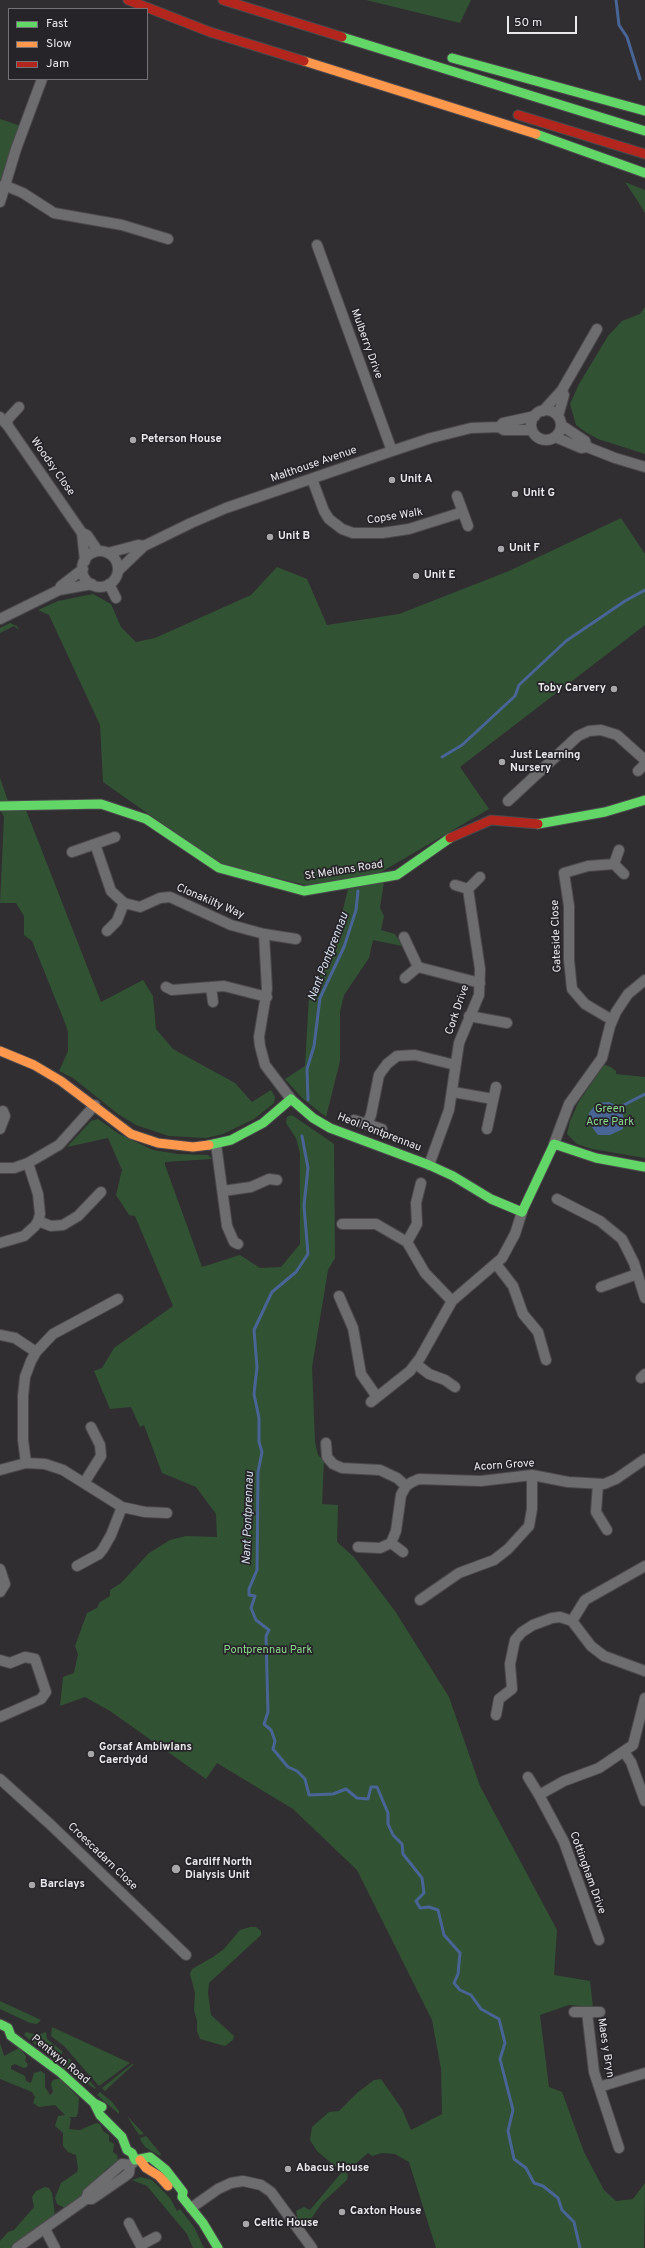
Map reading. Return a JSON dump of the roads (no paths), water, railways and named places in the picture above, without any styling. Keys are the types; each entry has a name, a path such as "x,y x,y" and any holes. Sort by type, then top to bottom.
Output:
{"main road":[{"path":"128,0 210,32 514,126 645,173"},
{"path":"148,0 186,12"},
{"path":"223,0 645,131"},
{"path":"440,54 645,111"},
{"path":"507,111 645,154"},
{"name":"St Mellons Road","path":"0,806 102,804 146,819 218,868 304,891 397,875 456,834 491,820 541,824 605,812 645,800"},
{"path":"0,1051 44,1071 94,1105 131,1134 158,1143 183,1147 216,1144 253,1130 291,1099"},
{"name":"Heol Pontprennau","path":"291,1099 313,1118 336,1130 429,1165 452,1176 491,1199 522,1212"},
{"path":"522,1212 554,1144 596,1158 645,1167"},
{"name":"Pentwyn Road","path":"0,2024 8,2028 11,2036"},
{"name":"Pentwyn Road","path":"0,2034 11,2036 61,2073 94,2103 107,2109 118,2120"},
{"name":"Pentwyn Road","path":"94,2103 100,2115 119,2133 127,2150 134,2160 162,2178 176,2196 182,2197 192,2208 218,2248"},
{"path":"127,2129 135,2145 134,2160"}],"street":[{"path":"0,202 4,185 42,80"},
{"path":"4,185 23,193 54,213 122,225 168,239"},
{"name":"Mulberry Drive","path":"317,245 392,451"},
{"path":"532,430 531,425 539,413 562,390 573,368 598,329"},
{"path":"555,437 560,432 560,420 564,395 562,390"},
{"path":"8,426 7,420 19,407"},
{"name":"Malthouse Avenue","path":"499,427 503,423 550,410 585,441 587,447"},
{"name":"Woodsy Close","path":"0,417 8,426 82,533 87,535 98,551"},
{"name":"Malthouse Avenue","path":"118,571 144,546 226,508 392,451 454,432 499,427 504,430 532,430 534,434 543,440 555,437 581,448 587,447 615,458 645,467"},
{"name":"Copse Walk","path":"312,479 324,511 329,519 342,529 353,533 382,533 409,529 463,512"},
{"path":"458,496 468,526"},
{"name":"Woodsy Close","path":"82,533 84,565"},
{"name":"Malthouse Avenue","path":"108,553 138,545 144,546"},
{"path":"0,619 59,590 92,584 97,586 109,584 116,576 118,571 116,560 108,553 98,551 92,553 84,565 61,586 59,590"},
{"path":"84,565 84,575 92,584"},
{"path":"109,584 116,598"},
{"path":"508,801 574,740 589,731 601,730 617,735 645,760"},
{"path":"72,852 115,837"},
{"path":"94,844 111,891 124,903 117,921 107,931"},
{"path":"620,850 614,864 624,874"},
{"name":"Gateside Close","path":"612,1020 585,1004 572,989 569,960 569,906 561,869 614,864"},
{"path":"455,885 468,889 480,877"},
{"name":"Cork Drive","path":"429,1165 445,1123 452,1092 459,1044 469,1016 479,995 480,969 468,889"},
{"name":"Clonakilty Way","path":"124,903 140,906 160,898 170,897 218,920 264,934 296,939"},
{"path":"264,934 267,997 259,1037 262,1056 272,1076 291,1099"},
{"path":"404,938 418,967 480,983"},
{"path":"405,978 418,967"},
{"path":"554,1144 569,1104 602,1058 612,1020 628,994 645,980"},
{"path":"166,987 172,990 230,987 267,997"},
{"path":"211,987 213,1002"},
{"path":"469,1016 507,1023"},
{"path":"367,1124 371,1115 379,1075 387,1064 397,1056 415,1055 455,1065"},
{"path":"487,1129 496,1088"},
{"path":"452,1092 493,1099"},
{"path":"0,1168 14,1168 28,1163 59,1146 94,1105"},
{"path":"0,1129 5,1116 3,1111"},
{"path":"354,1120 382,1129"},
{"path":"216,1144 227,1226 234,1242 238,1244"},
{"path":"0,1243 24,1236 36,1226 38,1221 40,1214 38,1194 28,1163"},
{"path":"223,1191 251,1187 269,1179 277,1180"},
{"path":"407,1242 417,1224 416,1203 421,1183"},
{"path":"38,1221 52,1226 63,1225 78,1216 100,1192"},
{"path":"557,1199 600,1221 622,1239 637,1274 645,1298"},
{"path":"339,1296 353,1328 361,1374 374,1400 416,1364 452,1301 496,1264 506,1252 522,1212"},
{"path":"342,1224 376,1224 407,1242 425,1273 452,1301"},
{"path":"496,1264 513,1286 523,1314 538,1332 546,1360"},
{"path":"601,1287 637,1274"},
{"path":"26,1464 23,1440 23,1391 27,1371 36,1352 49,1338 64,1326 118,1299"},
{"path":"0,1335 15,1338 36,1352"},
{"path":"416,1364 429,1374 445,1380 455,1387"},
{"path":"84,1483 100,1456 100,1445 91,1427"},
{"path":"326,1443 327,1457 333,1464 342,1468 380,1470 393,1475 406,1486 401,1495 396,1531 391,1543 380,1548 358,1547"},
{"name":"Acorn Grove","path":"406,1486 419,1479 481,1481 532,1474 568,1482 598,1484 616,1479 645,1459"},
{"path":"0,1470 26,1464 54,1467 84,1483 122,1507 145,1512 167,1513"},
{"path":"420,1600 459,1573 494,1560 508,1549 529,1526 532,1509 532,1474"},
{"path":"598,1484 596,1512 607,1530"},
{"path":"77,1566 99,1554 103,1549 111,1535 122,1507"},
{"path":"391,1543 403,1552"},
{"path":"572,1621 585,1600 645,1566"},
{"path":"0,1569 5,1584 0,1592"},
{"path":"496,1716 499,1699 512,1689 510,1664 515,1640 522,1632 533,1625 552,1618 560,1617 572,1621 591,1646 604,1656 645,1671"},
{"path":"0,1660 10,1663 25,1658 35,1659 46,1692 41,1699 0,1717"},
{"path":"539,1795 564,1781 599,1768 633,1745 645,1698"},
{"path":"624,1752 631,1762 645,1801"},
{"name":"Cottingham Drive","path":"528,1777 564,1842 599,1940"},
{"name":"Croescadarn Close","path":"0,1779 52,1826 186,1955"},
{"name":"Maes y Bryn","path":"574,2012 600,2012"},
{"name":"Maes y Bryn","path":"587,2012 594,2072 619,2148"},
{"name":"Maes y Bryn","path":"599,2087 645,2073"},
{"path":"17,2248 86,2199 92,2199 124,2177 129,2173 134,2160"},
{"path":"192,2208 218,2189 231,2183 243,2182 261,2185 271,2192 312,2248"},
{"path":"129,2222 142,2247 156,2237"},
{"path":"45,2229 55,2248"}],"water":[{"path":"609,1102 620,1107 624,1118 623,1129 610,1135 598,1135 588,1122 589,1113 597,1103"}],"waterway":[{"name":"Nant Pontprennau","path":"616,0 619,25 627,37 640,79"},
{"name":"Nant Pontprennau","path":"442,757 462,745 515,696 519,685 566,641 625,601 645,590"},
{"name":"Nant Pontprennau","path":"308,1100 307,1069 314,1046 320,998 344,947 356,910 358,891"},
{"path":"620,1107 645,1094"},
{"name":"Nant Pontprennau","path":"302,1136 308,1168 304,1206 308,1254 296,1272 272,1292 254,1330 257,1367 254,1394 259,1418 259,1442 262,1452 258,1472 257,1570 249,1589 249,1595 255,1596 251,1608 256,1620 269,1630 266,1636 268,1712 264,1724 271,1730 275,1741 273,1749 288,1767 297,1771 305,1779 309,1795 333,1794 346,1789 357,1798 368,1799 371,1787 377,1787 388,1813 388,1824 393,1835 402,1844 403,1854 422,1878 424,1893 416,1901 420,1908 429,1907 438,1910 444,1935 460,1953 458,1974 454,1983 460,1990 471,1995 481,2009 499,2019 505,2043 500,2059 513,2110 508,2131 514,2159 526,2168 534,2183 543,2186 558,2198 562,2210 574,2222 580,2248"}],"place":[{"name":"Peterson House","path":"133,440"},
{"name":"Unit A","path":"392,480"},
{"name":"Unit G","path":"515,494"},
{"name":"Unit B","path":"270,537"},
{"name":"Unit F","path":"501,549"},
{"name":"Unit E","path":"416,576"},
{"name":"Toby Carvery","path":"614,689"},
{"name":"Just Learning Nursery","path":"502,762"},
{"name":"Gorsaf Ambiwlans Caerdydd","path":"91,1754"},
{"name":"Cardiff North Dialysis Unit","path":"176,1869"},
{"name":"Barclays","path":"32,1885"},
{"name":"Abacus House","path":"288,2169"},
{"name":"Caxton House","path":"342,2212"},
{"name":"Celtic House","path":"246,2224"}],"park label":[{"name":"Green Acre Park","path":"610,1116"},
{"name":"Pontprennau Park","path":"268,1651"}]}
